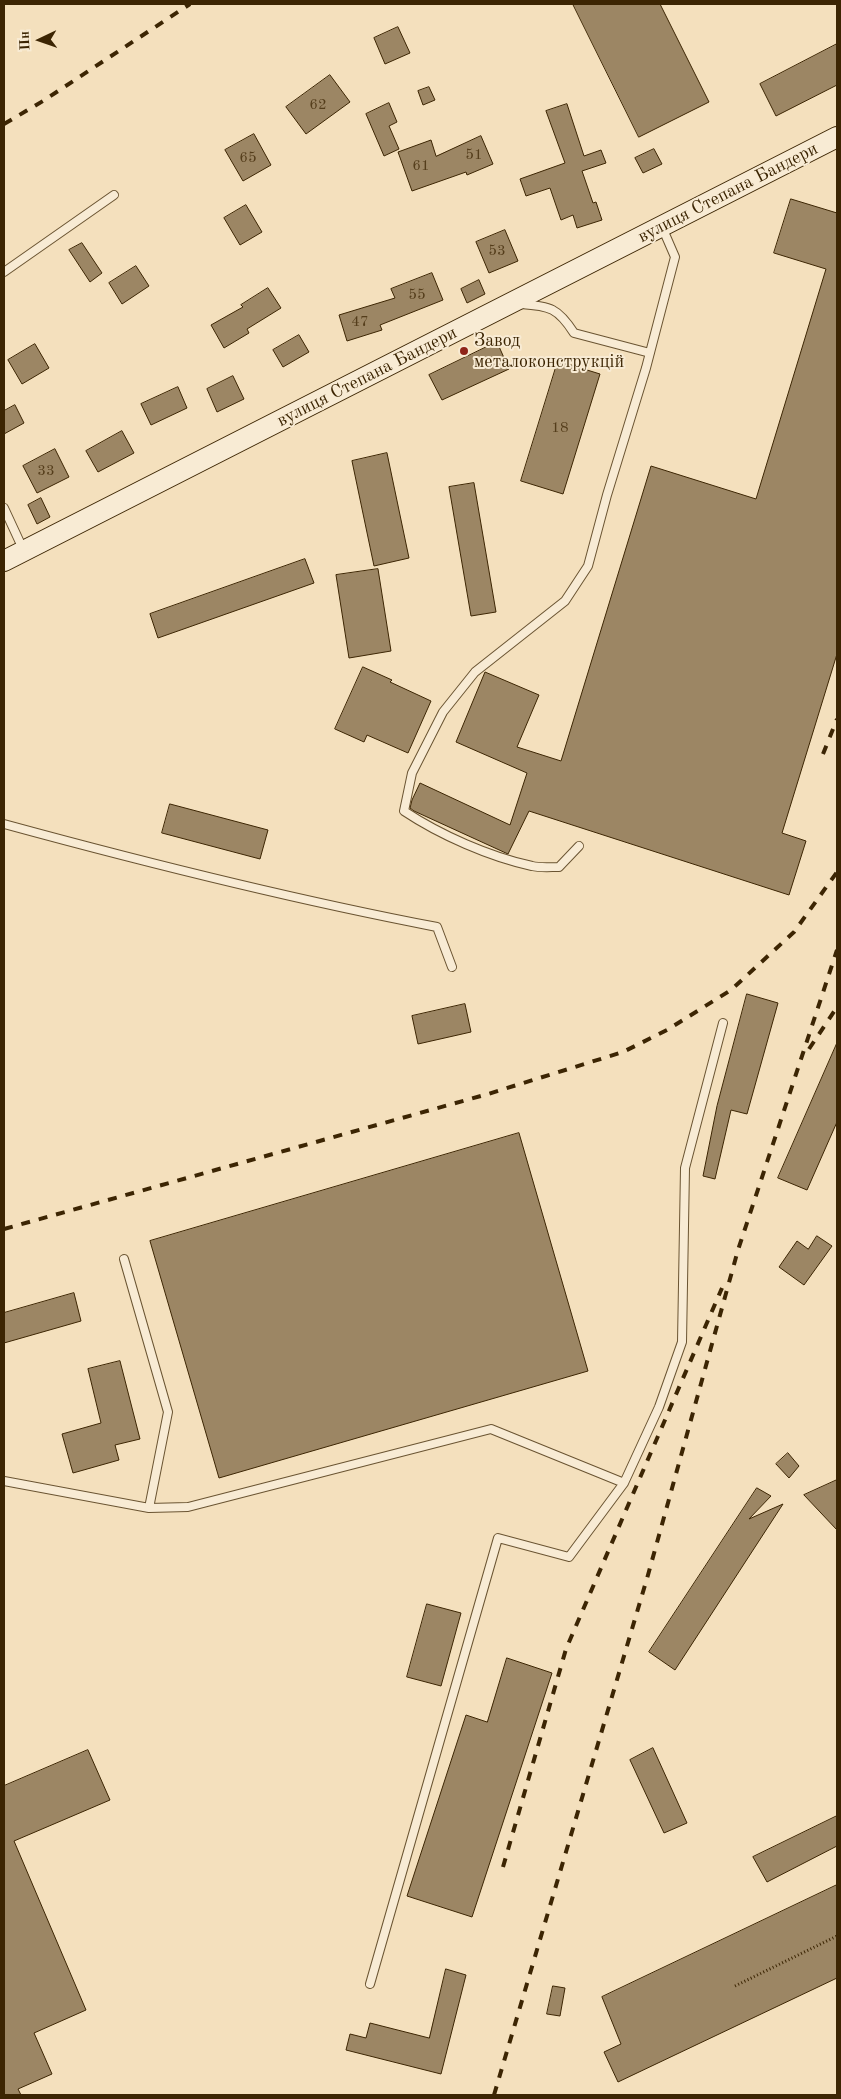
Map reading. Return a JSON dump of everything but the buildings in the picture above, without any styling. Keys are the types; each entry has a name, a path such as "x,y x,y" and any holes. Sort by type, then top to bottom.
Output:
{"street":[{"name":"вулиця Степана Бандери","path":"4,561 837,137"}],"lane":[{"path":"4,272 114,195"},
{"path":"579,846 559,867 533,866 479,849 427,826 404,811 412,773 443,712 475,672 565,601 588,566 650,354 675,257 662,227"},
{"path":"514,303 547,306 565,319 574,334 650,354"},
{"path":"4,508 24,551"},
{"path":"4,824 140,860 359,912 437,927 452,967"},
{"path":"370,1984 498,1538 569,1557 624,1483 659,1407 682,1342 685,1168 723,1023"},
{"path":"124,1259 168,1412 149,1508"},
{"path":"4,1481 149,1508 188,1506 491,1429 624,1483"}],"path":[{"path":"735,1986 837,1936"}],"railway":[{"path":"4,124 43,101 190,4"},
{"path":"823,754 837,719"},
{"path":"4,1229 488,1094 623,1052 667,1030 731,990 794,932 837,872"},
{"path":"494,2095 648,1575 738,1250 837,950"},
{"path":"809,1049 837,1007"},
{"path":"503,1867 566,1649 722,1288"}],"place":[{"name":"Завод металоконструкцій","path":"464,351"}]}
